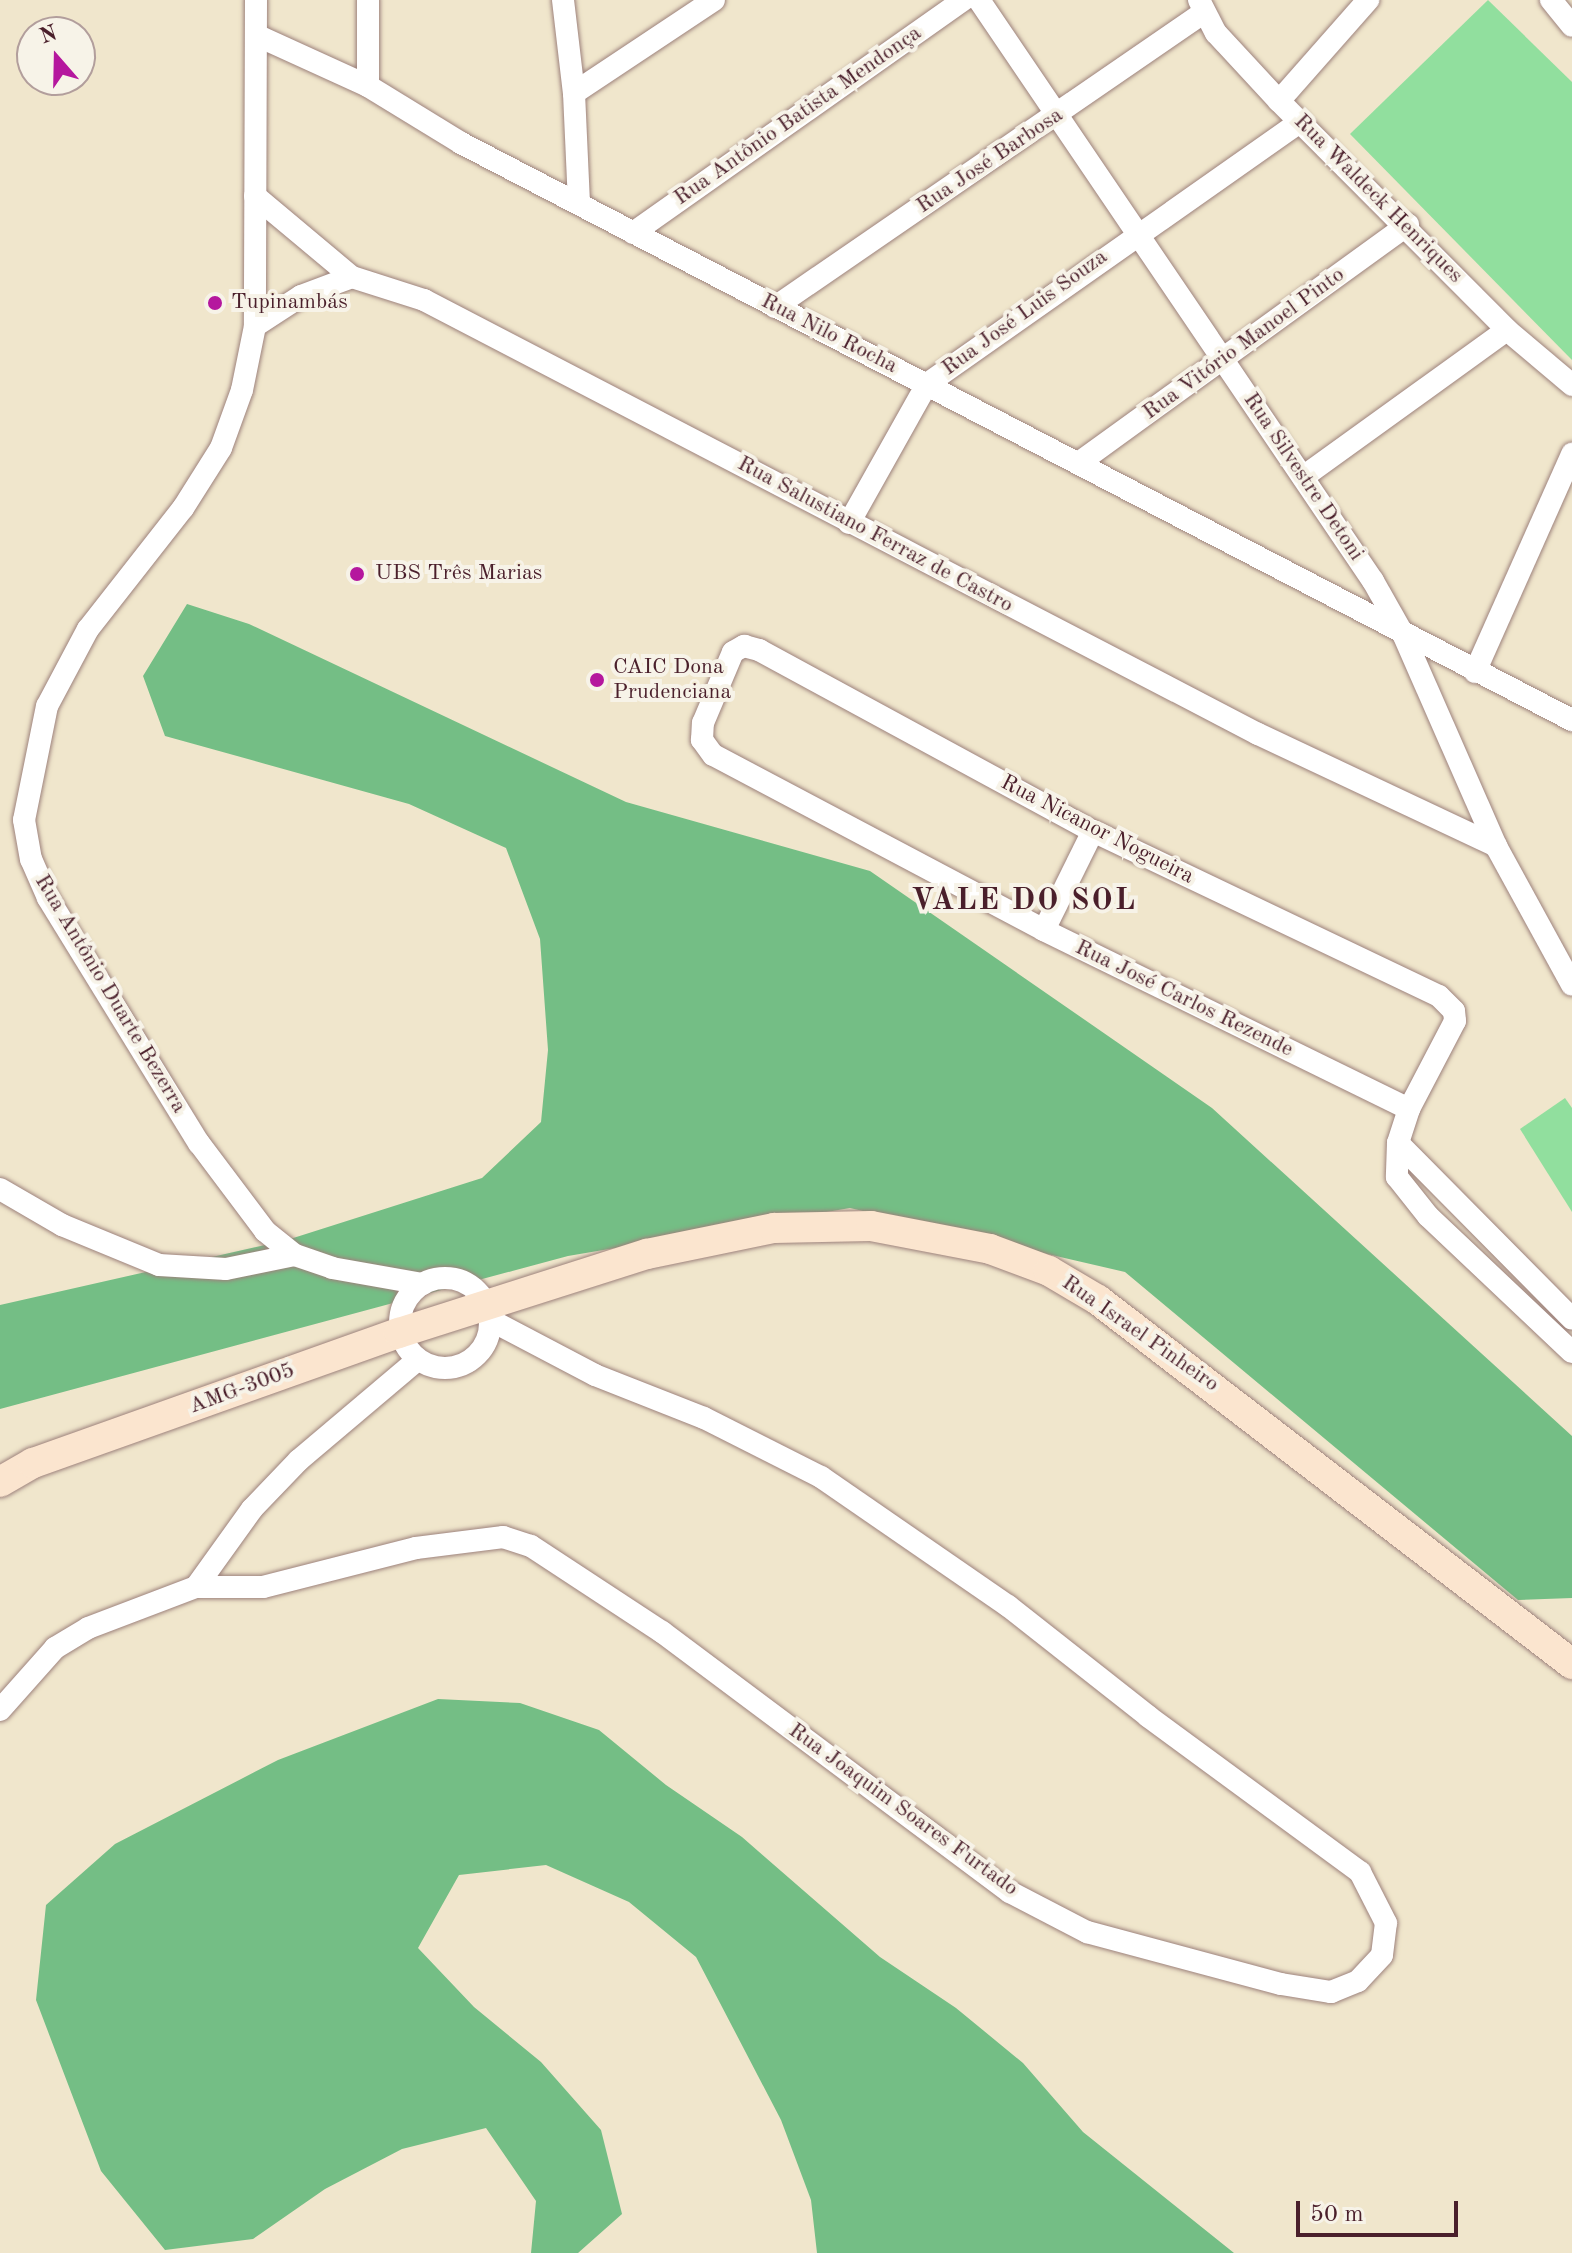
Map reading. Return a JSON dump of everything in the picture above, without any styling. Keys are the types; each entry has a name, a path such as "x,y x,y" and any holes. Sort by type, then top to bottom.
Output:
{"main road":[{"name":"Rua Israel Pinheiro","path":"490,1312 647,1254 774,1228 871,1226 990,1249 1049,1271 1163,1345 1572,1664"},
{"name":"AMG-3005","path":"0,1482 33,1463 399,1333 490,1312"}],"street":[{"name":"Rua Antônio Duarte Bezerra","path":"256,0 255,326 242,390 221,448 183,508 88,629 47,706 24,820 31,859 48,898 191,1130 265,1231 295,1255 369,1277 423,1284"},
{"path":"368,0 368,86"},
{"path":"563,0 574,93 579,203"},
{"path":"574,93 714,0"},
{"name":"Rua Antônio Batista Mendonça","path":"633,233 963,0"},
{"name":"Rua Silvestre Detoni","path":"979,0 1303,477 1403,634 1496,846 1572,985"},
{"path":"1279,101 1368,0"},
{"path":"1551,0 1572,26"},
{"name":"Rua José Barbosa","path":"775,307 1058,115 1201,7"},
{"name":"Rua Waldeck Henriques","path":"1201,7 1279,101 1408,225 1507,330 1572,385"},
{"name":"Rua Nilo Rocha","path":"256,35 368,86 461,143 1572,720"},
{"name":"Rua José Luis Souza","path":"849,523 927,384 1136,233 1300,122"},
{"path":"255,196 352,277 301,296 255,326"},
{"name":"Rua Vitório Manoel Pinto","path":"1080,462 1408,225"},
{"name":"Rua Salustiano Ferraz de Castro","path":"352,277 424,300 1258,734 1496,846"},
{"path":"1303,477 1507,330"},
{"path":"1475,672 1572,454"},
{"name":"Rua Nicanor Nogueira","path":"733,652 744,646 759,650 1093,831 1439,996 1454,1011 1455,1021 1409,1109"},
{"name":"Rua José Carlos Rezende","path":"733,652 703,723 707,750 1044,930 1409,1109"},
{"path":"1044,930 1093,831"},
{"path":"1409,1109 1394,1163 1404,1191 1572,1352"},
{"path":"1398,1143 1572,1319"},
{"path":"0,1189 62,1225 159,1265 226,1269 295,1255"},
{"name":"Rua Joaquim Soares Furtado","path":"0,1710 55,1648 88,1628 196,1587 263,1587 475,1538 503,1537 531,1546 662,1632 1010,1892 1087,1932 1281,1984 1331,1992 1358,1981 1382,1955 1386,1923 1360,1872 1148,1716 1008,1606 821,1477 490,1312 468,1284 453,1279 423,1284"},
{"path":"423,1284 402,1306 399,1333 416,1361 440,1367 468,1361 485,1344 490,1312"},
{"path":"196,1587 252,1509 299,1460 416,1361"},
{"path":"0,1466 33,1463"}],"green space":[{"path":"1488,0 1572,82 1572,360 1350,134"},
{"path":"187,604 249,624 626,802 870,871 1212,1108 1572,1436 1572,1598 1518,1600 1125,1272 850,1208 568,1256 0,1409 0,1305 287,1240 482,1178 541,1122 548,1050 540,939 506,848 409,804 165,736 143,676"},
{"path":"1565,1098 1572,1108 1572,1212 1520,1129"},
{"path":"438,1699 520,1703 599,1730 666,1785 742,1837 880,1957 956,2008 1023,2063 1083,2132 1234,2253 817,2253 811,2200 781,2120 696,1957 629,1902 546,1865 459,1875 418,1948 474,2007 541,2062 601,2130 622,2214 578,2253 531,2253 536,2201 486,2128 402,2149 325,2189 253,2239 165,2250 101,2171 36,2000 46,1905 115,1844 278,1760"}],"place":[{"name":"Tupinambás","path":"215,303"},
{"name":"UBS Três Marias","path":"357,574"},
{"name":"CAIC Dona Prudenciana","path":"597,680"}],"district":[{"name":"VALE DO SOL","path":"1024,901"}]}
